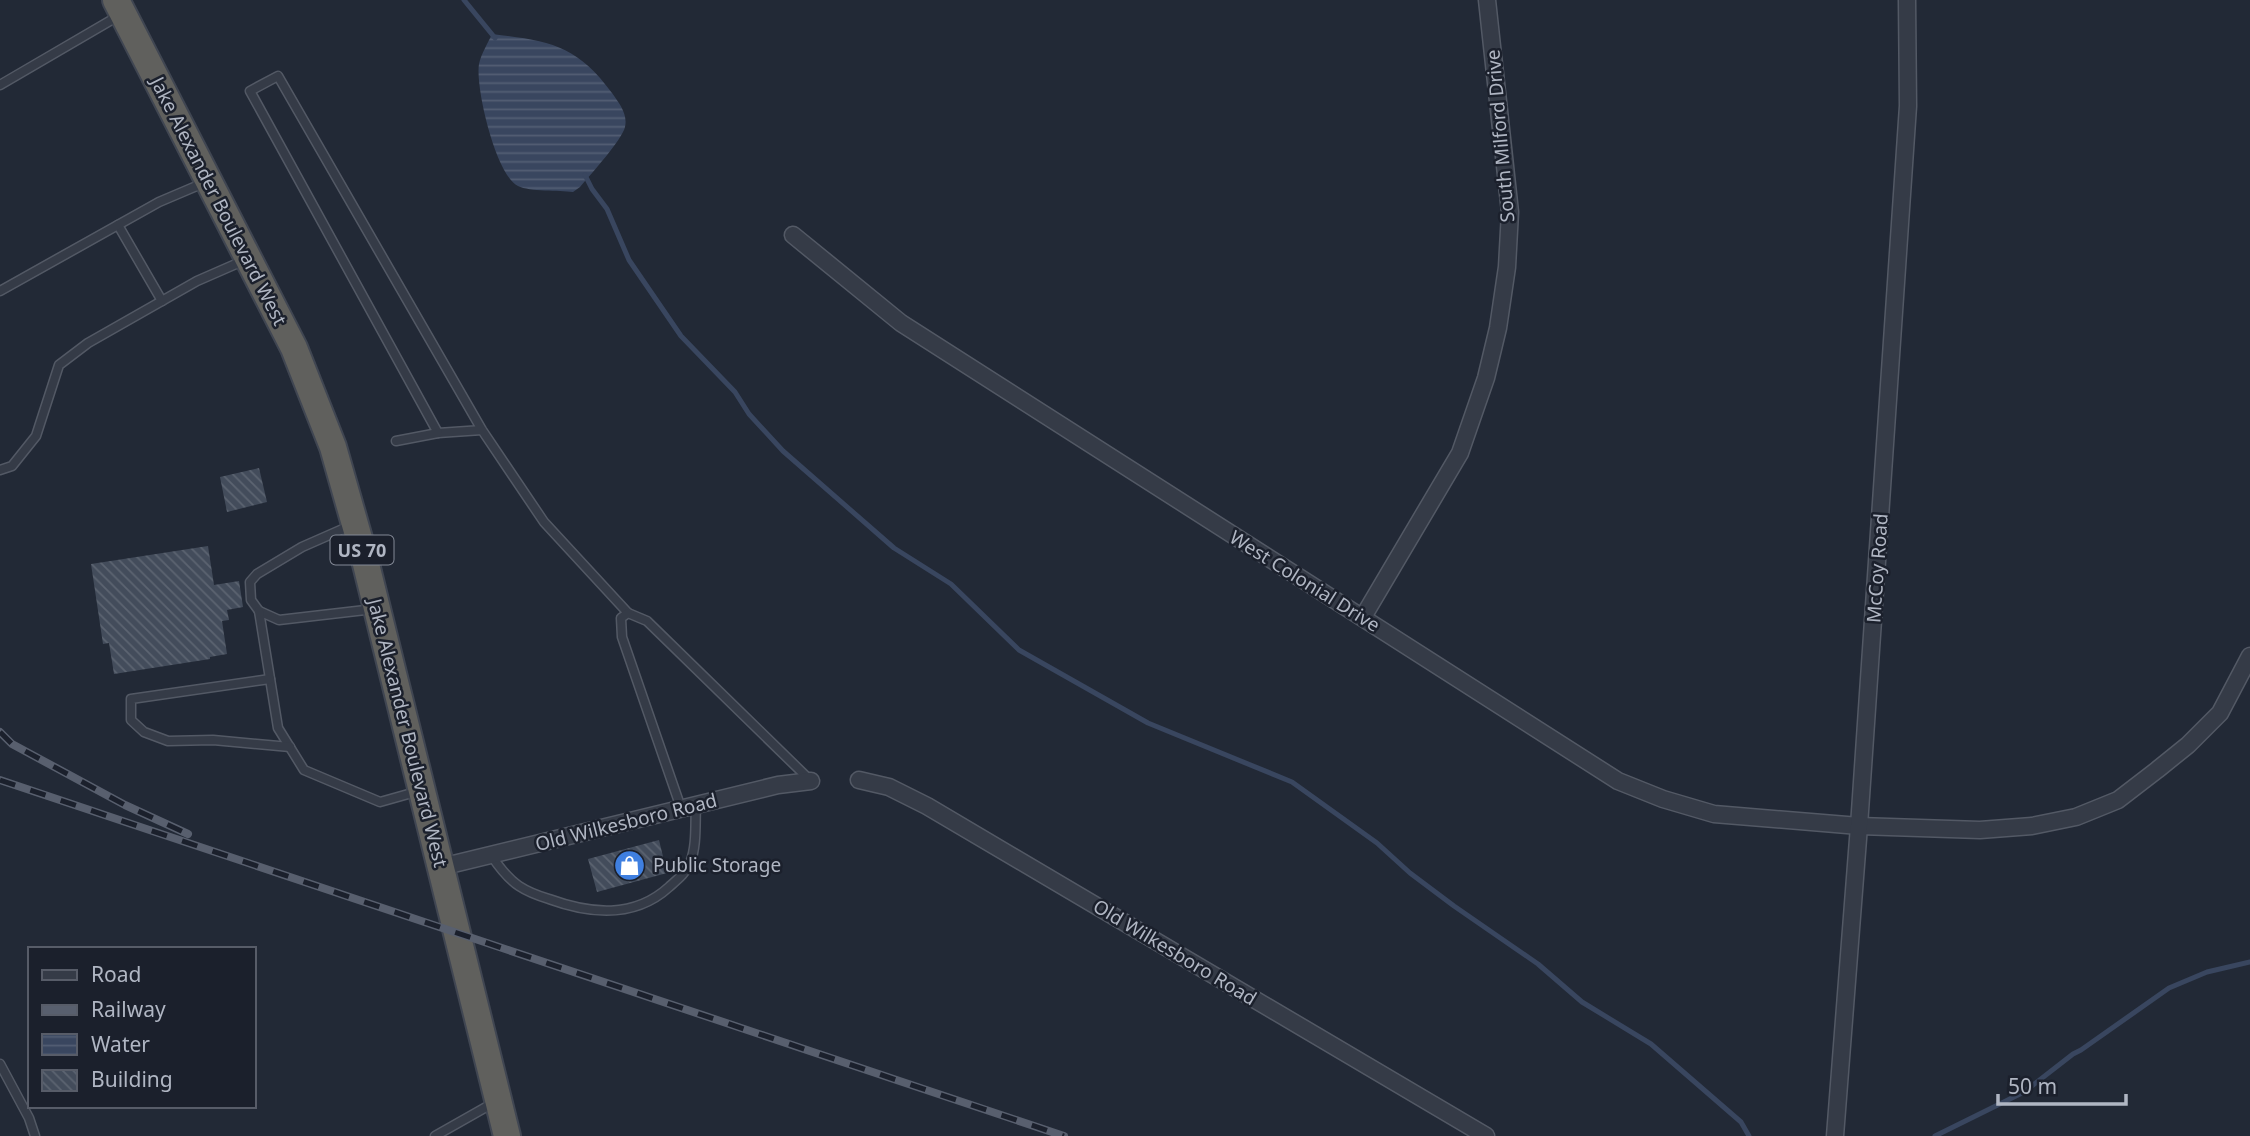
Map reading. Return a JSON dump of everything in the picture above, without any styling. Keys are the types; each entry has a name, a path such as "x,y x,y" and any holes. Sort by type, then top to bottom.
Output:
{"highway":[{"name":"Jake Alexander Boulevard West","path":"119,7 294,348 333,447 377,609 507,1136"}],"street":[{"name":"South Milford Drive","path":"1363,617 1460,453 1486,378 1498,328 1507,267 1510,212 1487,0"},
{"name":"McCoy Road","path":"1836,1136 1908,106 1907,0"},
{"name":"West Colonial Drive","path":"793,235 901,323 1618,781 1662,799 1713,814 1859,826 1980,830 2032,826 2076,817 2118,800 2188,745 2220,713 2250,656"},
{"name":"Old Wilkesboro Road","path":"859,780 889,787 927,806 1486,1136"},
{"name":"Old Wilkesboro Road","path":"441,867 778,785 811,781"}],"lane":[{"path":"0,85 119,7"},
{"path":"438,433 250,91 278,76 482,430 544,522 628,613 648,621 811,781"},
{"path":"0,291 159,202 208,181"},
{"path":"118,225 162,301"},
{"path":"0,470 12,466 36,436 59,365 88,343 197,281 248,258"},
{"path":"396,441 438,433 482,430"},
{"path":"355,523 302,547 257,574 250,582 251,600 259,611 278,728 304,770 380,802 422,790"},
{"path":"259,611 279,620 377,609"},
{"path":"491,855 509,879 521,888 565,905 608,912 646,904 674,883 686,870 691,861 695,835 688,806 622,637 621,618 628,613"},
{"path":"270,679 131,699 131,720 144,733 168,741 213,740 290,747"},
{"path":"0,1064 29,1118 35,1136"},
{"path":"435,1136 498,1100"}],"water":[{"path":"492,34 546,43 573,55 599,77 622,109 626,122 623,133 598,166 573,192 523,188 510,179 502,166 489,130 480,91 479,64"}],"building":[{"path":"259,468 267,502 227,512 220,477"},
{"path":"208,546 214,585 239,581 243,607 227,610 229,620 222,621 227,654 114,674 109,643 103,644 91,564"},
{"path":"659,840 667,873 597,892 588,859"}],"waterway":[{"path":"464,0 495,38"},
{"path":"585,175 607,209 629,260 681,336 735,392 749,414 783,451 894,548 951,584 1019,650 1148,723 1292,782 1377,843 1410,873 1454,906 1538,964 1582,1002 1651,1044 1741,1122 1749,1136"},
{"path":"1935,1136 2024,1092 2073,1054 2169,988 2207,972 2250,962"}],"railway":[{"path":"0,732 12,744 125,805 188,834"},
{"path":"0,780 1064,1136"}],"place":[{"name":"Public Storage","path":"630,865"}]}
